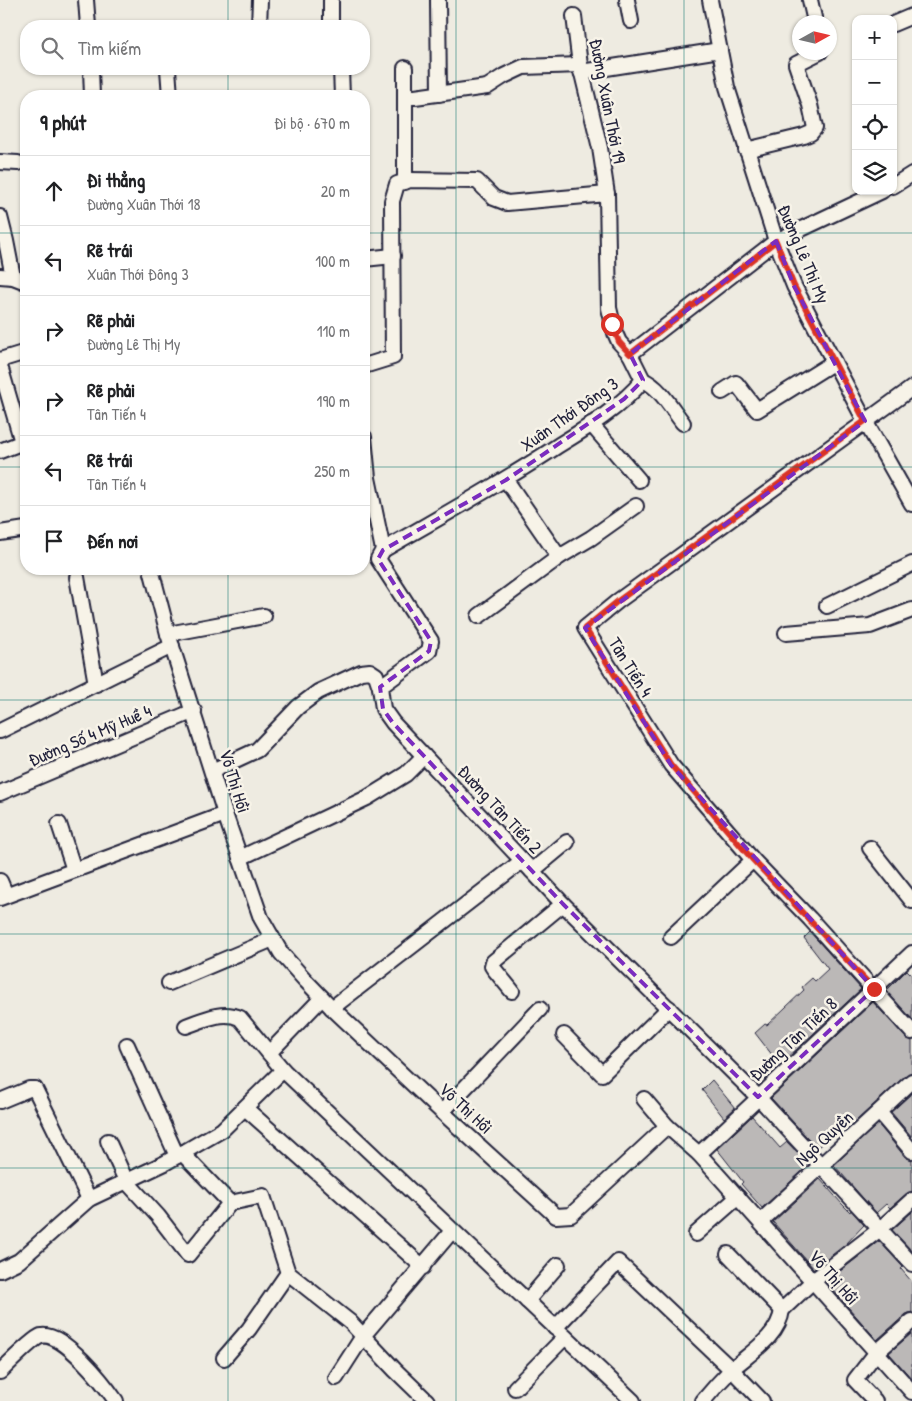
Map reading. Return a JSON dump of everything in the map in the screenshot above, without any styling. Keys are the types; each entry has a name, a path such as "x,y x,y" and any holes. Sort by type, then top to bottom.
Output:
{"street":[{"path":"86,0 88,20"},
{"path":"260,0 260,20"},
{"path":"331,0 331,20"},
{"path":"438,0 439,94"},
{"path":"627,0 631,21"},
{"name":"Đường Lê Thị My","path":"710,0 727,87 776,241 794,286 865,421 912,504"},
{"path":"810,0 813,15"},
{"name":"Đường Xuân Thới 19","path":"574,16 580,68 600,148 607,194 609,308 619,342 630,354"},
{"path":"897,22 912,16"},
{"path":"405,97 488,87 504,76 523,67 580,68 671,58 720,50"},
{"path":"746,150 804,136 811,133 815,128 810,105 796,64 804,60"},
{"path":"405,68 405,182"},
{"path":"91,75 92,90"},
{"path":"168,75 170,90"},
{"path":"341,75 342,90"},
{"path":"0,162 18,163"},
{"path":"897,183 912,174"},
{"path":"370,364 393,357 392,201 397,184 410,180 477,181 494,198 507,203 607,194"},
{"path":"630,354 776,241 874,195"},
{"path":"0,217 6,241 6,276 20,280"},
{"path":"370,258 393,256"},
{"path":"0,360 20,354"},
{"name":"Xuân Thới Đông 3","path":"383,550 506,480 591,424 630,394 643,380 630,354"},
{"path":"722,392 736,383 757,410 834,362"},
{"path":"0,366 20,429"},
{"path":"643,380 656,389 682,422"},
{"name":"Tân Tiến 4","path":"912,388 618,601 585,628 671,765 753,860 912,1032"},
{"path":"591,424 639,480"},
{"path":"0,451 20,444"},
{"path":"506,480 559,557"},
{"path":"212,771 257,750 298,707 318,692 361,672 370,671 376,675 380,687 429,650 431,641 378,559 383,550 370,495"},
{"path":"479,616 559,557 591,538 636,506"},
{"path":"0,533 20,530"},
{"path":"827,606 912,564"},
{"name":"Võ Thị Hồi","path":"153,575 170,640 225,814 262,918 281,953 322,998 442,1112 556,1216 571,1215 667,1126 699,1154 761,1221 912,1392"},
{"path":"77,577 96,684"},
{"path":"786,633 870,626 912,610"},
{"path":"0,731 96,684 170,640 264,616"},
{"name":"Đường Tân Tiến 2","path":"380,687 383,709 393,724 563,904 758,1097 912,1264"},
{"name":"Đường Số 4 Mỹ Huề 4","path":"0,793 194,711"},
{"path":"240,858 367,798 406,774 424,756"},
{"path":"0,881 3,896 225,814"},
{"path":"59,824 74,870"},
{"path":"532,872 567,842"},
{"path":"870,848 912,901"},
{"path":"671,937 753,860"},
{"path":"332,1008 522,861"},
{"path":"512,991 492,966 493,962 563,904"},
{"path":"169,984 273,940"},
{"name":"Đường Tân Tiến 8","path":"699,1154 912,953"},
{"path":"269,1053 322,998"},
{"path":"564,1035 602,1074 669,1008"},
{"path":"442,1112 540,1009"},
{"path":"186,1026 223,1014 232,1014 240,1018 283,1070 633,1401"},
{"path":"127,1045 179,1155 230,1203"},
{"path":"0,1270 18,1261 48,1237 89,1199 179,1155 222,1130 283,1070"},
{"name":"Ngô Quyền","path":"761,1221 912,1081"},
{"path":"0,1101 28,1089 36,1089 89,1199"},
{"path":"644,1099 667,1126"},
{"path":"244,1108 423,1267"},
{"path":"879,1112 912,1151"},
{"path":"108,1141 126,1181 158,1216 188,1255 230,1203 263,1196 288,1273 350,1322 427,1401"},
{"path":"696,1234 738,1197"},
{"path":"702,1401 732,1370 766,1340 781,1317 782,1310 813,1281 880,1229 912,1200"},
{"path":"336,1378 363,1336 452,1231"},
{"path":"728,1254 782,1310"},
{"path":"515,1388 618,1262 762,1401"},
{"path":"527,1301 558,1265"},
{"path":"224,1358 249,1328 288,1273"},
{"path":"875,1401 854,1380 876,1353 912,1321"},
{"path":"0,1372 38,1338 47,1336 64,1345 86,1363 106,1385 116,1401"}],"highlighted area":[{"path":"776,241 794,286 865,421 585,628 671,765 874,989 758,1097 563,904 393,723 383,709 380,687 429,651 431,641 378,559 383,550 506,480 624,399 643,380 630,354"}],"building":[{"path":"810,932 861,989 780,1065 755,1033 765,1024 767,1025 804,990 802,987 812,978 815,981 828,969 804,938"},
{"path":"907,970 912,975 912,1019 886,991"},
{"path":"873,1002 906,1038 912,1041 912,1072 906,1075 845,1131 841,1126 817,1148 771,1098"},
{"path":"712,1080 735,1108 724,1118 702,1090"},
{"path":"912,1093 912,1137 891,1112"},
{"path":"752,1116 780,1148 787,1142 809,1165 762,1208 741,1184 743,1182 717,1149"},
{"path":"878,1124 905,1157 912,1160 912,1191 890,1208 886,1204 876,1213 834,1165"},
{"path":"820,1179 864,1225 846,1244 814,1269 773,1222"},
{"path":"912,1212 912,1251 892,1230"},
{"path":"879,1241 903,1267 901,1269 912,1282 912,1312 906,1314 877,1340 826,1282"},
{"path":"912,1333 912,1379 889,1353"}],"route":[{"path":"612,324 619,342 630,354 776,241 794,286 865,421 618,601 585,628 671,765 753,860 874,989"}]}
